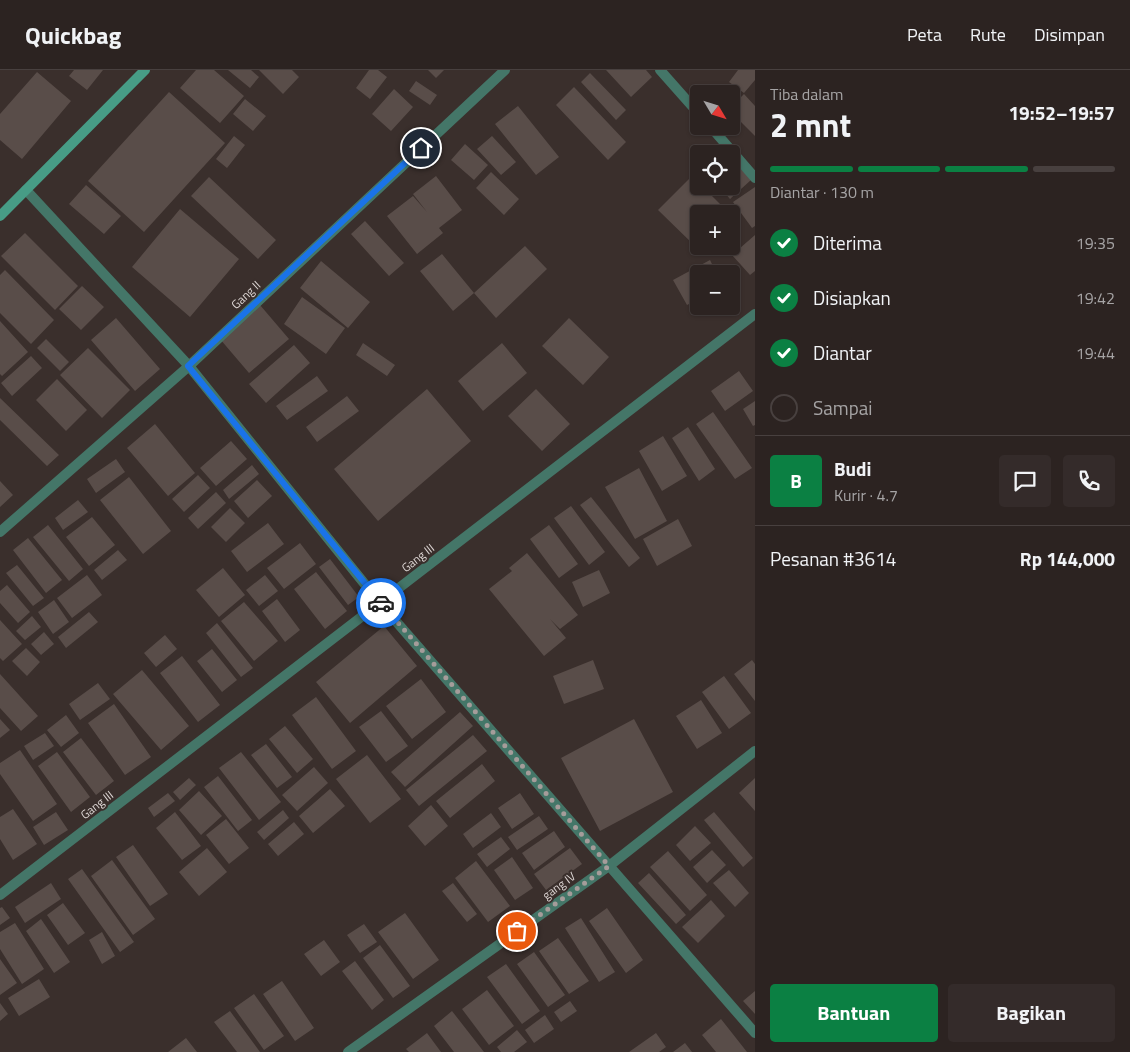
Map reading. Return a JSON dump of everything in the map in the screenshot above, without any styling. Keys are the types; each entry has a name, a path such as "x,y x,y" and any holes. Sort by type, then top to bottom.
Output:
{"main road":[{"path":"0,216 145,70"}],"street":[{"name":"Gang II","path":"0,532 188,366 505,70"},
{"path":"660,70 690,104"},
{"path":"718,135 755,178"},
{"path":"26,190 188,366 380,603 755,1033"},
{"name":"Gang III","path":"0,895 755,314"},
{"name":"gang IV","path":"348,1052 609,866 755,751"}],"building":[{"path":"74,70 103,70 87,90 69,76"},
{"path":"196,70 214,70 244,96 220,123 180,88"},
{"path":"228,70 251,70 259,77 250,88"},
{"path":"259,70 292,70 299,77 283,94"},
{"path":"369,70 378,70 387,77 370,99 356,88"},
{"path":"428,70 444,70 436,78"},
{"path":"606,70 646,70 652,77 631,97"},
{"path":"738,70 755,70 755,80 744,93 740,90 740,85 733,85 729,82"},
{"path":"37,72 71,101 22,159 0,140 0,114"},
{"path":"590,73 626,110 616,120 581,82"},
{"path":"416,81 437,95 430,105 409,91"},
{"path":"574,87 626,142 608,160 556,105"},
{"path":"394,89 413,107 391,131 372,114"},
{"path":"169,92 225,143 144,232 88,181"},
{"path":"744,94 755,106 755,136 740,121 740,98"},
{"path":"245,99 266,116 253,131 233,114"},
{"path":"518,106 559,157 536,175 495,124"},
{"path":"234,136 245,145 227,168 216,159"},
{"path":"492,136 516,162 501,175 477,149"},
{"path":"465,144 488,165 474,180 451,160"},
{"path":"740,167 751,180 740,190"},
{"path":"491,172 519,199 504,215 476,188"},
{"path":"436,176 462,210 439,228 443,233 417,254 387,216 413,196 427,212 413,194"},
{"path":"209,177 276,240 258,259 191,196"},
{"path":"690,178 690,195 711,195 721,205 690,205 690,241 658,210"},
{"path":"86,185 121,216 104,234 69,204"},
{"path":"755,187 755,226 752,228 740,212 740,205 735,205 733,202"},
{"path":"180,209 239,259 190,317 132,267"},
{"path":"365,221 404,263 389,276 351,234"},
{"path":"25,233 78,286 55,310 1,256"},
{"path":"755,235 755,271 750,275 732,255 740,255 740,248"},
{"path":"525,246 547,269 496,318 474,293"},
{"path":"442,254 474,293 453,311 420,271"},
{"path":"710,260 712,265 701,265"},
{"path":"321,261 370,302 348,328 300,288"},
{"path":"5,270 54,320 31,344 0,313 0,275"},
{"path":"690,271 690,304 687,305 673,280"},
{"path":"82,286 104,307 81,330 59,309"},
{"path":"302,297 345,328 326,354 284,324"},
{"path":"260,305 289,339 249,373 220,339"},
{"path":"116,318 160,369 135,391 91,340"},
{"path":"569,318 609,357 583,385 542,346"},
{"path":"0,321 28,352 2,376 0,374"},
{"path":"46,339 69,362 60,371 37,348"},
{"path":"363,343 395,365 387,376 356,355"},
{"path":"502,343 527,373 483,411 458,381"},
{"path":"294,345 310,363 266,403 249,384"},
{"path":"88,348 130,390 102,418 60,375"},
{"path":"31,356 42,368 12,396 1,383"},
{"path":"739,371 753,391 725,411 711,391"},
{"path":"317,376 328,391 287,420 276,406"},
{"path":"57,379 87,410 66,431 36,400"},
{"path":"427,389 471,441 378,521 334,469"},
{"path":"536,389 570,424 542,451 508,416"},
{"path":"347,396 359,411 317,442 306,427"},
{"path":"0,398 59,455 47,466 0,420"},
{"path":"755,401 755,425 753,426 743,409"},
{"path":"713,412 752,468 735,479 696,424"},
{"path":"155,424 195,473 168,496 127,448"},
{"path":"688,427 715,469 699,481 672,438"},
{"path":"663,436 687,476 662,491 639,451"},
{"path":"231,441 247,459 216,486 200,468"},
{"path":"116,459 125,472 96,493 87,479"},
{"path":"252,465 259,474 229,499 223,490"},
{"path":"639,468 667,521 635,539 605,487"},
{"path":"198,475 210,488 184,512 172,499"},
{"path":"129,477 171,531 143,554 100,500"},
{"path":"257,480 272,496 248,518 234,501"},
{"path":"0,481 13,495 0,507"},
{"path":"216,492 226,503 198,529 188,518"},
{"path":"591,497 640,558 629,567 580,505"},
{"path":"78,500 88,512 63,530 55,518"},
{"path":"571,506 605,552 589,565 554,518"},
{"path":"230,508 245,523 226,542 211,527"},
{"path":"92,517 115,545 89,566 66,537"},
{"path":"678,519 692,546 657,566 643,539"},
{"path":"268,523 284,544 247,572 231,551"},
{"path":"48,525 83,569 69,581 33,537"},
{"path":"549,525 578,564 559,578 530,539"},
{"path":"28,538 62,580 46,593 13,550"},
{"path":"300,543 316,564 284,589 267,568"},
{"path":"118,550 127,560 102,580 94,570"},
{"path":"527,553 578,615 560,629 550,619 566,638 544,656 489,589 512,571 509,568"},
{"path":"330,559 359,597 348,605 319,567"},
{"path":"17,565 44,598 33,606 6,573"},
{"path":"223,568 245,595 219,617 196,590"},
{"path":"599,570 610,593 583,607 572,582"},
{"path":"316,572 347,611 325,629 294,589"},
{"path":"87,575 102,595 72,618 57,598"},
{"path":"265,575 278,591 259,606 246,590"},
{"path":"7,585 30,612 18,623 0,603 0,591"},
{"path":"277,599 300,630 285,642 262,611"},
{"path":"54,600 69,622 53,634 38,612"},
{"path":"244,602 278,641 254,661 221,621"},
{"path":"89,612 98,622 66,648 58,637"},
{"path":"32,616 41,627 25,640 16,631"},
{"path":"0,620 22,644 3,661 0,658"},
{"path":"217,623 253,668 241,677 206,633"},
{"path":"384,626 417,666 350,723 316,682"},
{"path":"44,632 54,644 41,655 31,644"},
{"path":"165,635 177,649 156,667 144,653"},
{"path":"26,648 40,662 27,676 12,661"},
{"path":"212,649 237,680 222,692 197,661"},
{"path":"182,656 220,705 198,722 160,673"},
{"path":"593,660 604,689 564,704 553,676"},
{"path":"752,660 755,664 755,701 734,674"},
{"path":"142,670 189,726 161,750 113,694"},
{"path":"0,674 38,716 21,731 0,708"},
{"path":"724,676 751,713 729,729 702,692"},
{"path":"421,679 446,712 412,739 386,706"},
{"path":"98,683 110,699 80,720 69,704"},
{"path":"316,697 356,751 332,769 292,715"},
{"path":"701,700 722,733 697,749 676,716"},
{"path":"114,704 151,757 125,775 88,723"},
{"path":"381,711 408,746 386,762 359,727"},
{"path":"460,712 473,726 405,787 391,772"},
{"path":"66,715 79,733 61,747 47,730"},
{"path":"0,719 10,730 0,738"},
{"path":"634,719 673,792 600,831 561,758"},
{"path":"285,726 313,759 297,773 269,739"},
{"path":"45,733 54,746 33,760 24,746"},
{"path":"473,735 487,751 419,806 406,790"},
{"path":"81,738 114,781 96,795 63,752"},
{"path":"266,744 292,777 277,788 251,755"},
{"path":"20,750 57,804 33,821 0,774 0,763"},
{"path":"57,752 90,797 71,812 38,766"},
{"path":"241,752 281,802 259,820 219,768"},
{"path":"367,755 401,799 370,823 336,779"},
{"path":"482,764 495,781 450,818 436,801"},
{"path":"314,767 328,783 297,811 282,795"},
{"path":"218,776 252,820 238,831 204,787"},
{"path":"189,778 196,785 180,800 173,792"},
{"path":"755,778 755,811 739,793"},
{"path":"330,789 345,806 313,833 299,816"},
{"path":"199,791 222,816 201,835 179,810"},
{"path":"168,793 175,801 154,817 148,808"},
{"path":"520,793 534,814 512,829 498,808"},
{"path":"431,805 448,826 425,846 408,826"},
{"path":"13,809 37,844 13,860 0,839 0,817"},
{"path":"283,810 289,818 264,840 257,832"},
{"path":"56,812 68,830 44,845 33,827"},
{"path":"175,812 201,846 182,860 156,828"},
{"path":"714,812 753,858 743,867 704,820"},
{"path":"491,813 501,827 473,848 463,834"},
{"path":"539,816 548,829 517,850 508,837"},
{"path":"226,819 249,848 229,864 206,835"},
{"path":"294,822 304,834 278,856 268,844"},
{"path":"695,826 711,843 690,861 676,845"},
{"path":"554,831 565,847 534,870 522,853"},
{"path":"501,837 510,849 487,867 477,854"},
{"path":"133,845 168,894 150,906 116,857"},
{"path":"207,848 227,872 199,896 179,872"},
{"path":"570,848 582,864 546,890 534,874"},
{"path":"712,850 726,865 707,883 693,867"},
{"path":"668,851 707,895 690,911 650,867"},
{"path":"512,857 533,888 515,900 494,870"},
{"path":"112,860 155,919 133,935 91,876"},
{"path":"476,861 510,906 488,922 455,878"},
{"path":"82,869 134,942 120,952 68,879"},
{"path":"729,870 749,893 735,907 713,883"},
{"path":"649,873 686,915 676,924 638,883"},
{"path":"51,883 61,899 25,923 15,907"},
{"path":"453,883 477,914 467,922 442,891"},
{"path":"711,900 725,916 698,943 682,927"},
{"path":"63,903 85,933 68,945 47,915"},
{"path":"2,907 10,918 0,925 0,908"},
{"path":"607,908 643,960 626,973 589,921"},
{"path":"405,913 439,960 413,979 378,932"},
{"path":"581,918 615,972 599,982 565,928"},
{"path":"41,919 70,962 54,973 26,931"},
{"path":"15,923 44,969 22,984 0,949 0,932"},
{"path":"364,924 377,942 360,953 347,935"},
{"path":"102,932 115,956 102,964 89,940"},
{"path":"558,938 589,981 569,994 539,951"},
{"path":"324,940 340,962 321,976 304,954"},
{"path":"380,945 410,986 393,998 363,958"},
{"path":"534,952 565,995 548,1007 517,964"},
{"path":"0,959 17,983 0,995"},
{"path":"355,961 384,1000 372,1010 342,971"},
{"path":"506,964 540,1011 522,1024 487,977"},
{"path":"39,979 50,997 19,1016 8,998"},
{"path":"282,981 314,1028 295,1041 263,994"},
{"path":"487,990 514,1026 489,1045 462,1009"},
{"path":"755,991 755,1014 743,1001"},
{"path":"254,994 284,1036 264,1050 234,1008"},
{"path":"570,1001 577,1011 561,1022 554,1012"},
{"path":"0,1003 8,1014 0,1021"},
{"path":"230,1011 260,1052 237,1052 214,1022"},
{"path":"452,1011 484,1052 454,1052 434,1026"},
{"path":"545,1015 554,1029 534,1043 525,1030"},
{"path":"721,1019 747,1052 716,1052 702,1035"},
{"path":"517,1030 527,1042 514,1052 501,1052 497,1047"},
{"path":"427,1033 441,1052 409,1052 406,1049"},
{"path":"656,1033 666,1047 659,1052 629,1052"},
{"path":"186,1038 197,1052 168,1052"},
{"path":"685,1043 692,1052 673,1052"}],"way so far":[{"path":"381,603 609,866 517,931"}],"route":[{"path":"381,603 188,366 421,148"}]}
